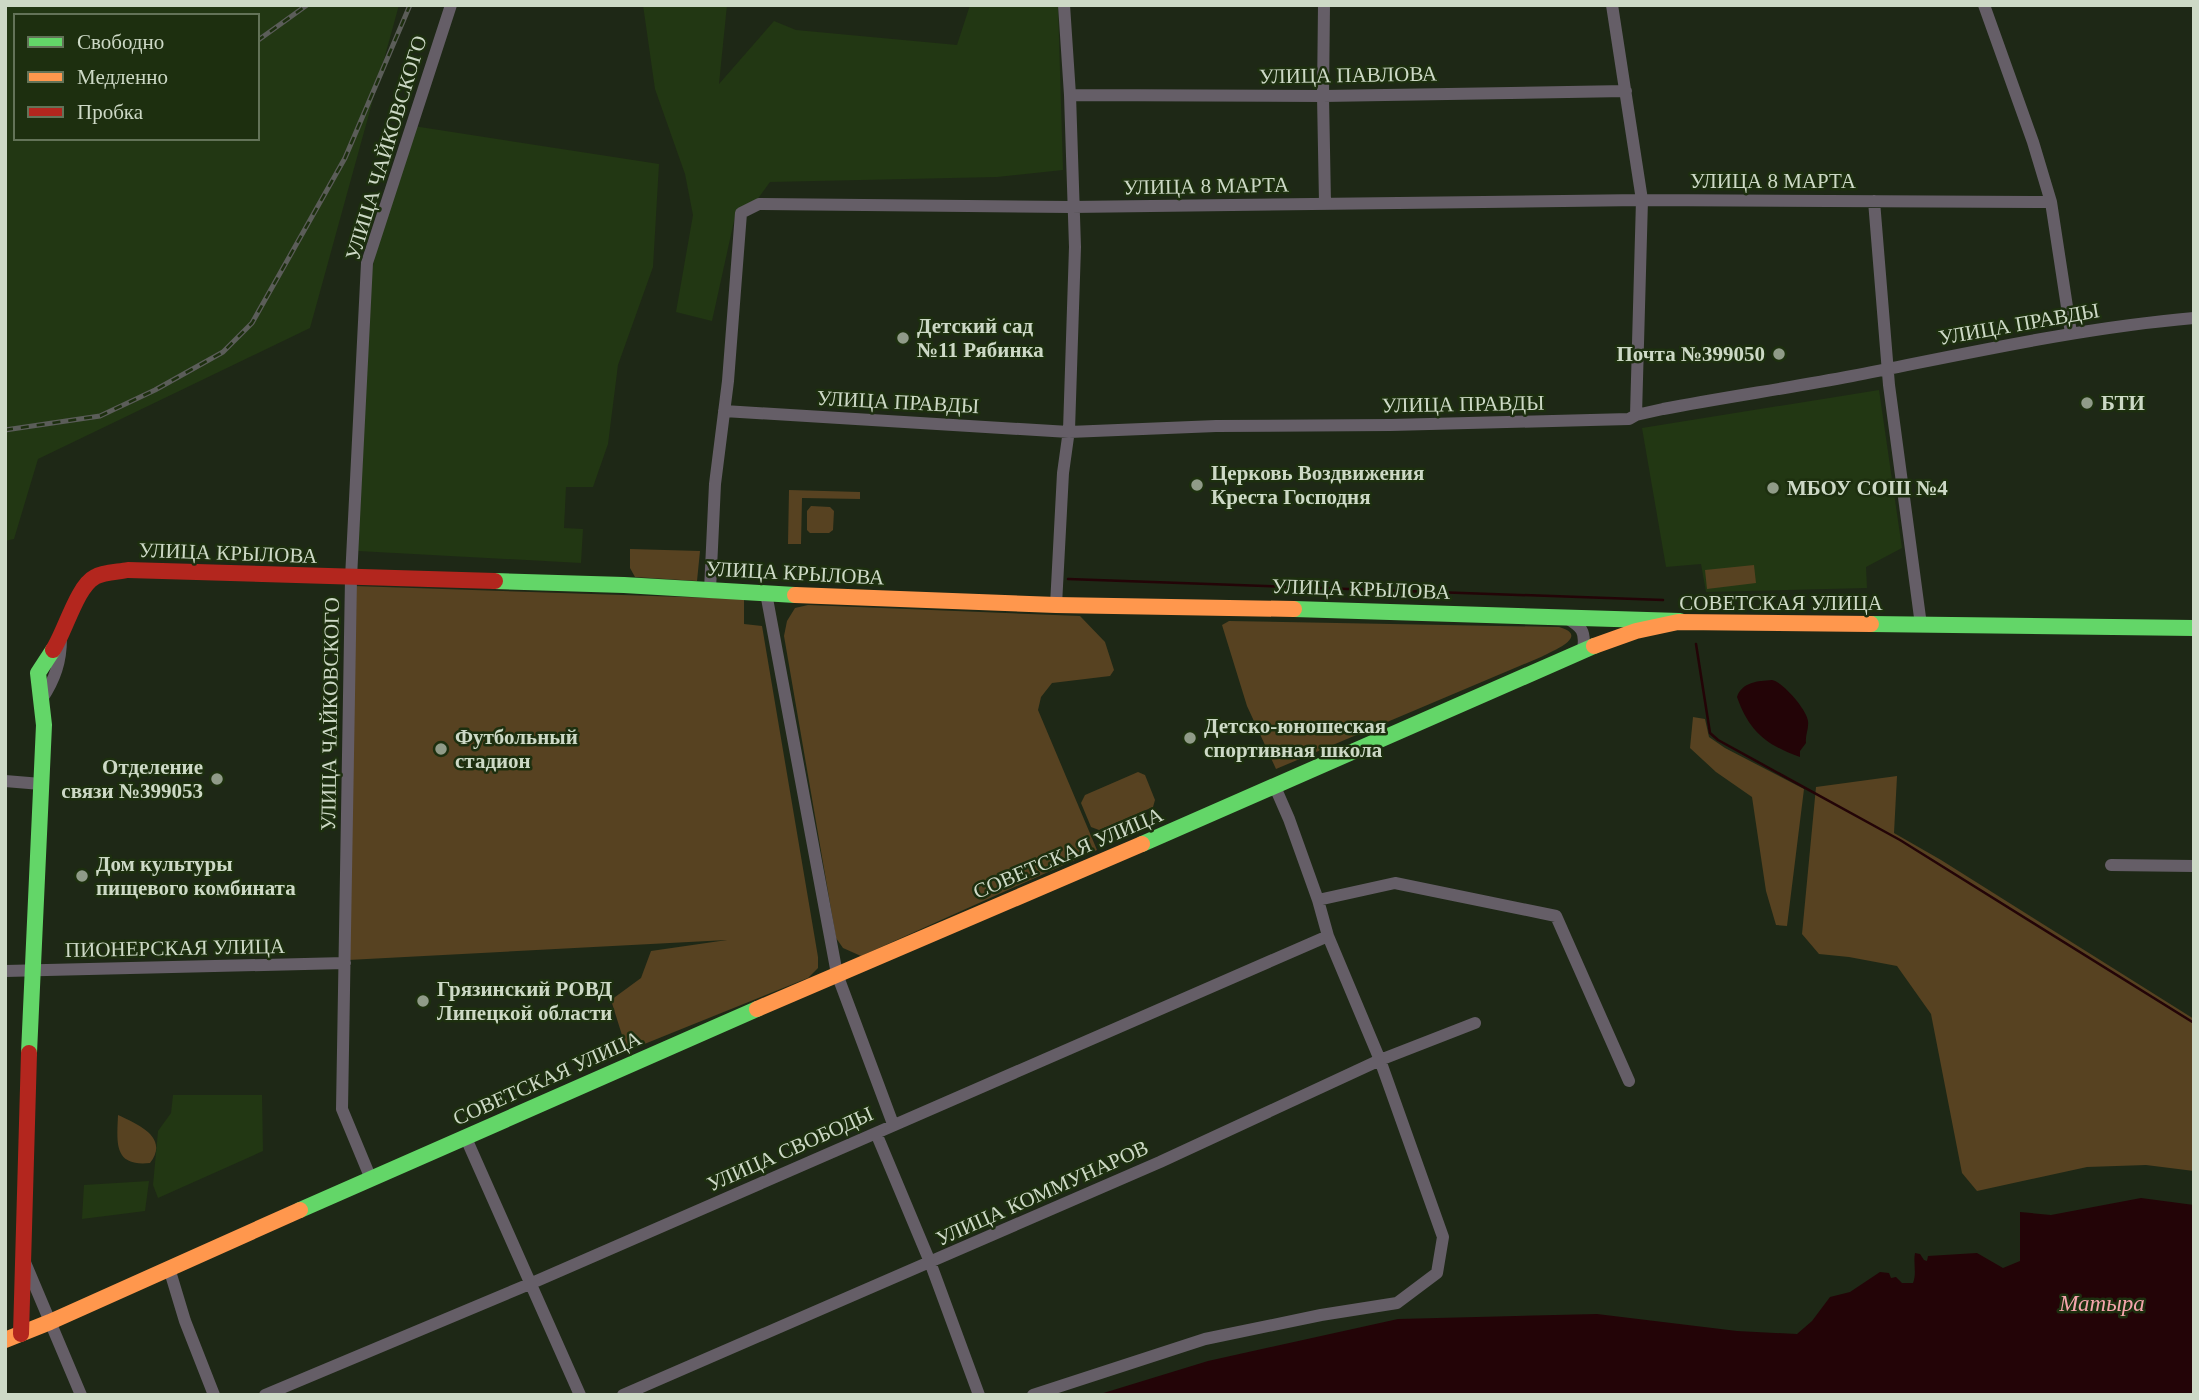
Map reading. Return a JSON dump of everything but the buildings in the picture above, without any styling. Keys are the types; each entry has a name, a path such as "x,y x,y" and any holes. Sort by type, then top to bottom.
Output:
{"street":[{"name":"УЛИЦА ЧАЙКОВСКОГО","path":"371,1179 342,1109 351,578 367,263 451,5"},
{"path":"1056,605 1063,473 1069,432 1075,247 1064,5"},
{"path":"1324,5 1325,203"},
{"path":"1612,5 1642,200 1636,415"},
{"path":"1984,5 2034,142 2051,202 2071,333"},
{"name":"УЛИЦА ПАВЛОВА","path":"1070,95 1323,96 1626,91"},
{"name":"УЛИЦА 8 МАРТА","path":"710,590 715,484 741,214 759,204 942,208 1642,200 2051,202"},
{"path":"1874,201 1888,368 1921,625"},
{"name":"УЛИЦА ПРАВДЫ","path":"724,411 1069,432 1216,426 1629,419 1636,415 2071,333 2152,321 2194,318"},
{"name":"УЛИЦА КРЫЛОВА","path":"13,1337 22,1255 44,725 38,673 61,638 82,590 94,577 128,570 624,585 1056,605 1203,606 1680,621"},
{"path":"766,593 837,974 893,1124"},
{"path":"1565,617 1578,624 1583,631 1583,650"},
{"name":"СОВЕТСКАЯ УЛИЦА","path":"13,1337 837,974 1275,787 1583,650 1632,632 1680,621 2194,628"},
{"path":"5,781 41,784"},
{"path":"1033,1395 1205,1339 1321,1315 1397,1303 1437,1273 1443,1237 1380,1060 1328,936 1318,900 1275,787"},
{"path":"2111,865 2194,866"},
{"path":"1318,900 1395,883 1556,916 1629,1082"},
{"name":"УЛИЦА СВОБОДЫ","path":"265,1395 532,1283 1328,936"},
{"name":"ПИОНЕРСКАЯ УЛИЦА","path":"5,971 345,963"},
{"name":"УЛИЦА КОММУНАРОВ","path":"622,1395 1160,1162 1380,1060 1475,1023"},
{"path":"876,1133 930,1262 979,1395"},
{"path":"465,1136 580,1395"},
{"path":"22,1255 82,1395"},
{"path":"169,1268 185,1321 214,1395"}],"shaded area":[{"path":"5,5 399,5 310,328 38,459 14,539 5,541"},
{"path":"643,5 727,5 719,84 774,21 796,30 957,45 970,5 1058,5 1063,170 997,177 770,182 749,211 736,212 712,321 676,312 693,215 685,174 655,89"},
{"path":"407,125 659,164 653,267 618,365 608,444 593,487 566,487 564,528 583,529 581,563 358,551 368,286"},
{"name":"МБОУ СОШ №4","path":"1879,390 1902,548 1866,567 1867,588 1706,592 1701,564 1666,567 1642,428"},
{"path":"789,490 860,492 860,499 802,498 801,544 788,544"},
{"path":"811,506 830,507 834,511 833,530 829,533 810,533 807,530 807,511"},
{"path":"630,549 700,551 697,581 635,577 630,568"},
{"path":"1754,565 1756,583 1707,589 1705,570"},
{"path":"354,586 744,599 744,624 762,626 818,968 808,978 627,1051 611,1000 641,978 651,951 727,940 348,960"},
{"path":"808,605 1080,616 1105,642 1114,670 1110,676 1052,683 1041,697 1038,710 1097,850 861,956 843,948 836,938 784,636 787,621 795,608"},
{"path":"1229,621 1559,627 1571,635 1566,643 1541,657 1276,769 1247,706 1222,625"},
{"path":"1693,717 1705,719 1709,737 1725,748 1804,789 1787,926 1776,925 1766,891 1752,797 1716,772 1690,748"},
{"path":"1138,772 1145,775 1155,800 1153,807 1099,830 1091,827 1081,803 1085,795"},
{"path":"1897,776 1894,833 2194,1019 2194,1171 2146,1165 2087,1167 1977,1191 1962,1173 1931,1014 1897,966 1819,954 1802,934 1816,787"},
{"path":"173,1095 262,1095 263,1151 158,1198 153,1185 158,1131 171,1113"},
{"path":"118,1115 142,1127 154,1139 155,1154 150,1163 129,1161 123,1157 118,1143"},
{"path":"149,1181 145,1211 82,1219 84,1185"}],"water":[{"path":"1772,680 1788,691 1807,716 1806,743 1800,751 1800,757 1768,742 1760,735 1747,719 1737,697 1747,685"},
{"name":"Матыра","path":"2141,1198 2194,1205 2194,1395 1097,1395 1208,1361 1398,1319 1597,1314 1737,1331 1797,1334 1812,1321 1830,1297 1850,1292 1880,1272 1889,1273 1891,1278 1896,1277 1902,1283 1913,1283 1915,1253 1927,1261 1928,1256 1977,1253 2003,1268 2020,1261 2020,1212 2051,1215"}],"waterway":[{"path":"1068,579 1663,600"},
{"path":"1696,644 1710,733 1718,740 1900,840 2194,1023"}],"railway":[{"path":"259,40 307,5"},
{"path":"5,430 100,416 155,390 223,352 252,323 345,158 410,5"}],"traffic: fast":[{"path":"495,581 795,595"},
{"path":"1294,609 1680,621"},
{"path":"1871,624 2194,628"},
{"path":"1142,844 1594,646"},
{"path":"29,1053 44,725 38,673 53,650"},
{"path":"300,1210 757,1009"}],"traffic: slow":[{"path":"795,595 1056,605 1294,609"},
{"path":"1594,646 1636,631 1678,622 1871,624"},
{"path":"757,1009 1142,844"},
{"path":"5,1340 300,1210"}],"traffic: jam":[{"path":"53,650 83,590 95,577 111,572 128,570 495,581"},
{"path":"21,1334 29,1053"}],"place":[{"name":"Детский сад №11 Рябинка","path":"903,338"},
{"name":"Почта №399050","path":"1779,354"},
{"name":"БТИ","path":"2087,403"},
{"name":"Церковь Воздвижения Креста Господня","path":"1197,485"},
{"name":"МБОУ СОШ №4","path":"1773,488"},
{"name":"Детско-юношеская спортивная школа","path":"1190,738"},
{"name":"Футбольный стадион","path":"441,749"},
{"name":"Отделение связи №399053","path":"217,779"},
{"name":"Дом культуры пищевого комбината","path":"82,876"},
{"name":"Грязинский РОВД Липецкой области","path":"423,1001"}]}
